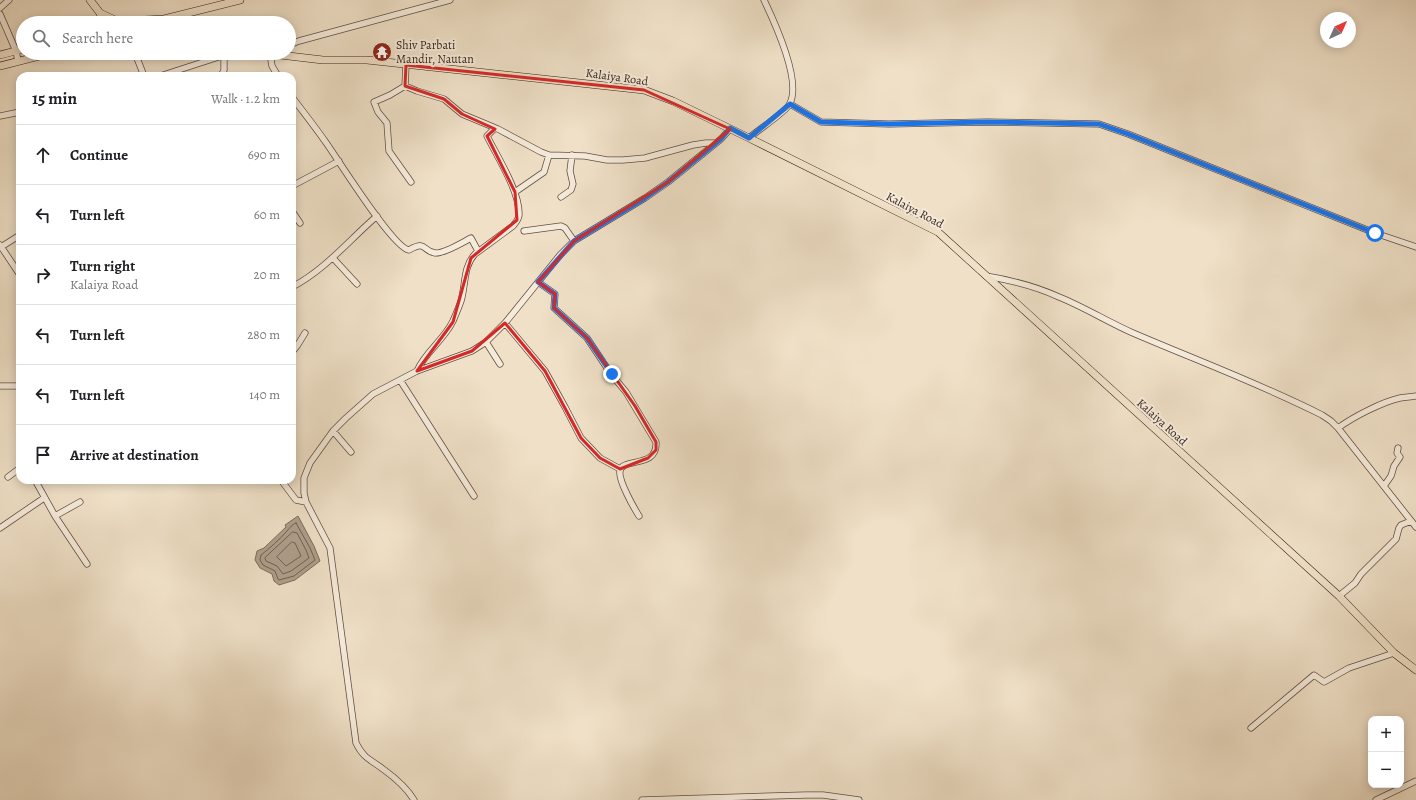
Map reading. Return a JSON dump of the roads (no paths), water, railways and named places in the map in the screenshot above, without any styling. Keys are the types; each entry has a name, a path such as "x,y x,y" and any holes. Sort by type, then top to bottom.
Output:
{"main road":[{"path":"90,0 101,16"},
{"path":"176,16 240,0"},
{"path":"100,13 105,16"},
{"path":"0,55 16,51"},
{"name":"Kalaiya Road","path":"296,57 323,60 367,60 644,90 673,101 730,128 938,232 1339,596 1394,652 1416,670"},
{"path":"0,66 22,60"}],"street":[{"path":"0,8 9,0"},
{"path":"296,42 450,0"},
{"path":"749,138 790,104 793,93 792,80 784,44 764,0"},
{"path":"0,14 16,44"},
{"path":"138,60 142,72"},
{"path":"172,72 211,60"},
{"path":"223,72 224,60"},
{"path":"270,60 276,72"},
{"path":"405,86 406,65"},
{"path":"411,182 389,151 387,123 378,112 374,102 405,86 444,99 462,114 495,128 548,155 572,155 607,160 623,160 645,158 693,145 716,143"},
{"path":"296,103 393,238 406,250 417,246 422,246 434,253 441,252 471,238 478,251"},
{"path":"790,104 821,122 889,124 987,122 1099,124 1128,134 1375,233 1416,247"},
{"path":"0,116 16,113"},
{"path":"417,371 420,364 442,339 452,322 461,300 468,265 471,258 478,251 513,226 519,215 515,192 487,136 495,128"},
{"path":"414,800 394,778 367,759 360,752 356,743 330,548 306,502 304,493 304,478 310,463 333,431 373,394 417,371 472,350 486,342 505,323 574,241 645,198 668,182 721,139 730,128"},
{"path":"515,192 544,172 548,155"},
{"path":"561,196 571,190 573,184 570,171 572,155"},
{"path":"296,184 338,161"},
{"path":"296,285 313,274 333,258 354,236 377,216"},
{"path":"296,217 300,223"},
{"path":"524,231 561,226 565,228 574,241"},
{"path":"16,237 1,246 16,269"},
{"path":"333,258 357,284"},
{"path":"985,276 1004,279 1059,296 1122,328 1200,362 1238,376 1306,407 1331,421 1416,527"},
{"path":"538,282 555,294 554,308 587,338 626,392 656,442 656,450 654,454 648,458 624,466 620,469"},
{"path":"505,323 545,371 581,438 600,458 620,469"},
{"path":"296,347 305,333"},
{"path":"486,342 500,364"},
{"path":"400,380 474,496"},
{"path":"0,386 16,387"},
{"path":"1338,428 1349,420 1384,403 1400,398 1416,396"},
{"path":"333,431 351,452"},
{"path":"1384,486 1391,476 1394,466 1400,457 1396,452 1398,448"},
{"path":"620,469 619,473 626,494 639,516"},
{"path":"8,477 16,471"},
{"path":"37,484 55,516 87,564"},
{"path":"284,484 296,500 306,502"},
{"path":"0,528 44,498"},
{"path":"55,516 80,502"},
{"path":"1339,596 1355,583 1361,574 1396,538 1401,525 1411,521"},
{"path":"1251,728 1314,675 1324,682 1349,668 1394,652"},
{"path":"1376,800 1416,781"},
{"path":"642,800 806,795 859,800"}],"water":[{"path":"298,516 320,561 295,580 279,585 274,581 272,574 260,568 255,560 257,551 264,548 286,527 285,525"}],"place":[{"name":"Shiv Parbati Mandir, Nautan","path":"382,52"}]}
